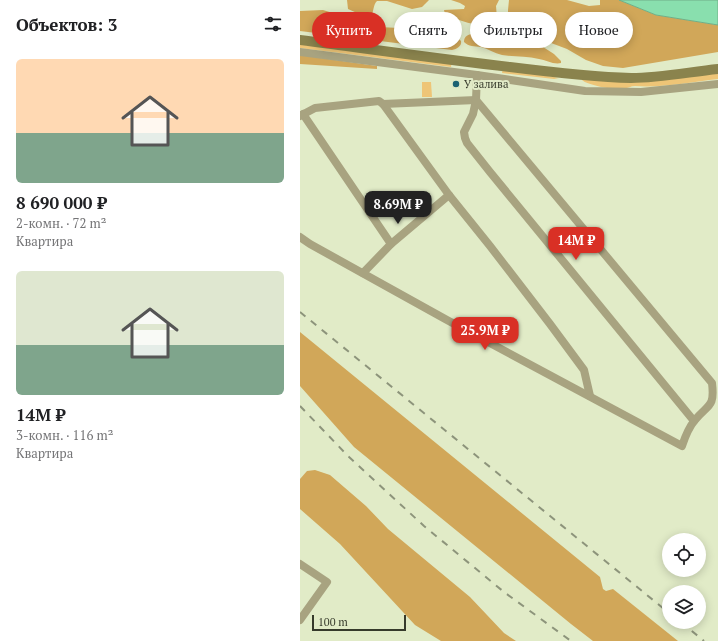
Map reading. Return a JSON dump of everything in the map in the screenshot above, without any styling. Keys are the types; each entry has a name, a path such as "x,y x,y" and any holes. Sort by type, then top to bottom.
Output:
{"main road":[{"path":"300,40 572,74 632,78 718,69"}],"street":[{"path":"300,52 477,75 585,91 641,92 718,84"},
{"path":"571,88 572,74"},
{"path":"477,75 474,114 464,132 467,143 694,421"},
{"path":"383,104 476,100"},
{"path":"300,237 310,244 452,322 682,446 694,421 710,406 713,394 712,383 476,100"},
{"path":"391,244 301,115 315,108 379,101 383,104 450,195 542,313 584,370 590,396"},
{"path":"363,273 391,244 450,195"},
{"path":"300,564 327,582 300,620"}],"shaded area":[{"path":"347,0 429,0 422,7 412,9 387,1 377,1 373,12 355,12 348,9"},
{"path":"451,0 499,0 496,6 496,12 470,12 470,23 462,21 462,12 444,12 444,10 464,9 465,6"},
{"path":"509,0 567,0 589,6 600,5 600,0 619,0 656,15 718,25 718,52 623,68 603,66 586,60 557,45 557,12 508,12"},
{"path":"619,0 718,0 718,25 656,15"},
{"path":"323,10 330,12 312,12 312,32 300,31 300,11"},
{"path":"386,27 394,28 394,43 386,42"},
{"path":"470,34 470,46 464,42 466,36"},
{"path":"300,42 312,44 312,48 348,48 452,61 451,67 300,48"},
{"path":"436,48 457,48 452,50"},
{"path":"484,48 545,48 554,54 561,61 561,63 553,63 530,57 502,55"},
{"path":"300,55 377,66 377,69 300,64"},
{"path":"503,68 559,78 554,79 502,73"},
{"path":"718,72 718,79 666,85 634,86 624,89 595,86 582,80 584,79"},
{"path":"422,82 431,82 432,97 422,97"},
{"path":"300,332 600,577 603,589 606,591 613,589 678,641 593,641 354,447 300,386"},
{"path":"315,470 330,475 366,506 388,529 470,597 504,633 516,641 441,641 415,625 340,544 300,509 300,479 307,471"}],"railway":[{"path":"300,312 662,607"},
{"path":"300,406 348,456 424,526 504,592 571,641"},
{"path":"689,629 704,641"}],"place":[{"name":"У залива","path":"456,84"}]}
